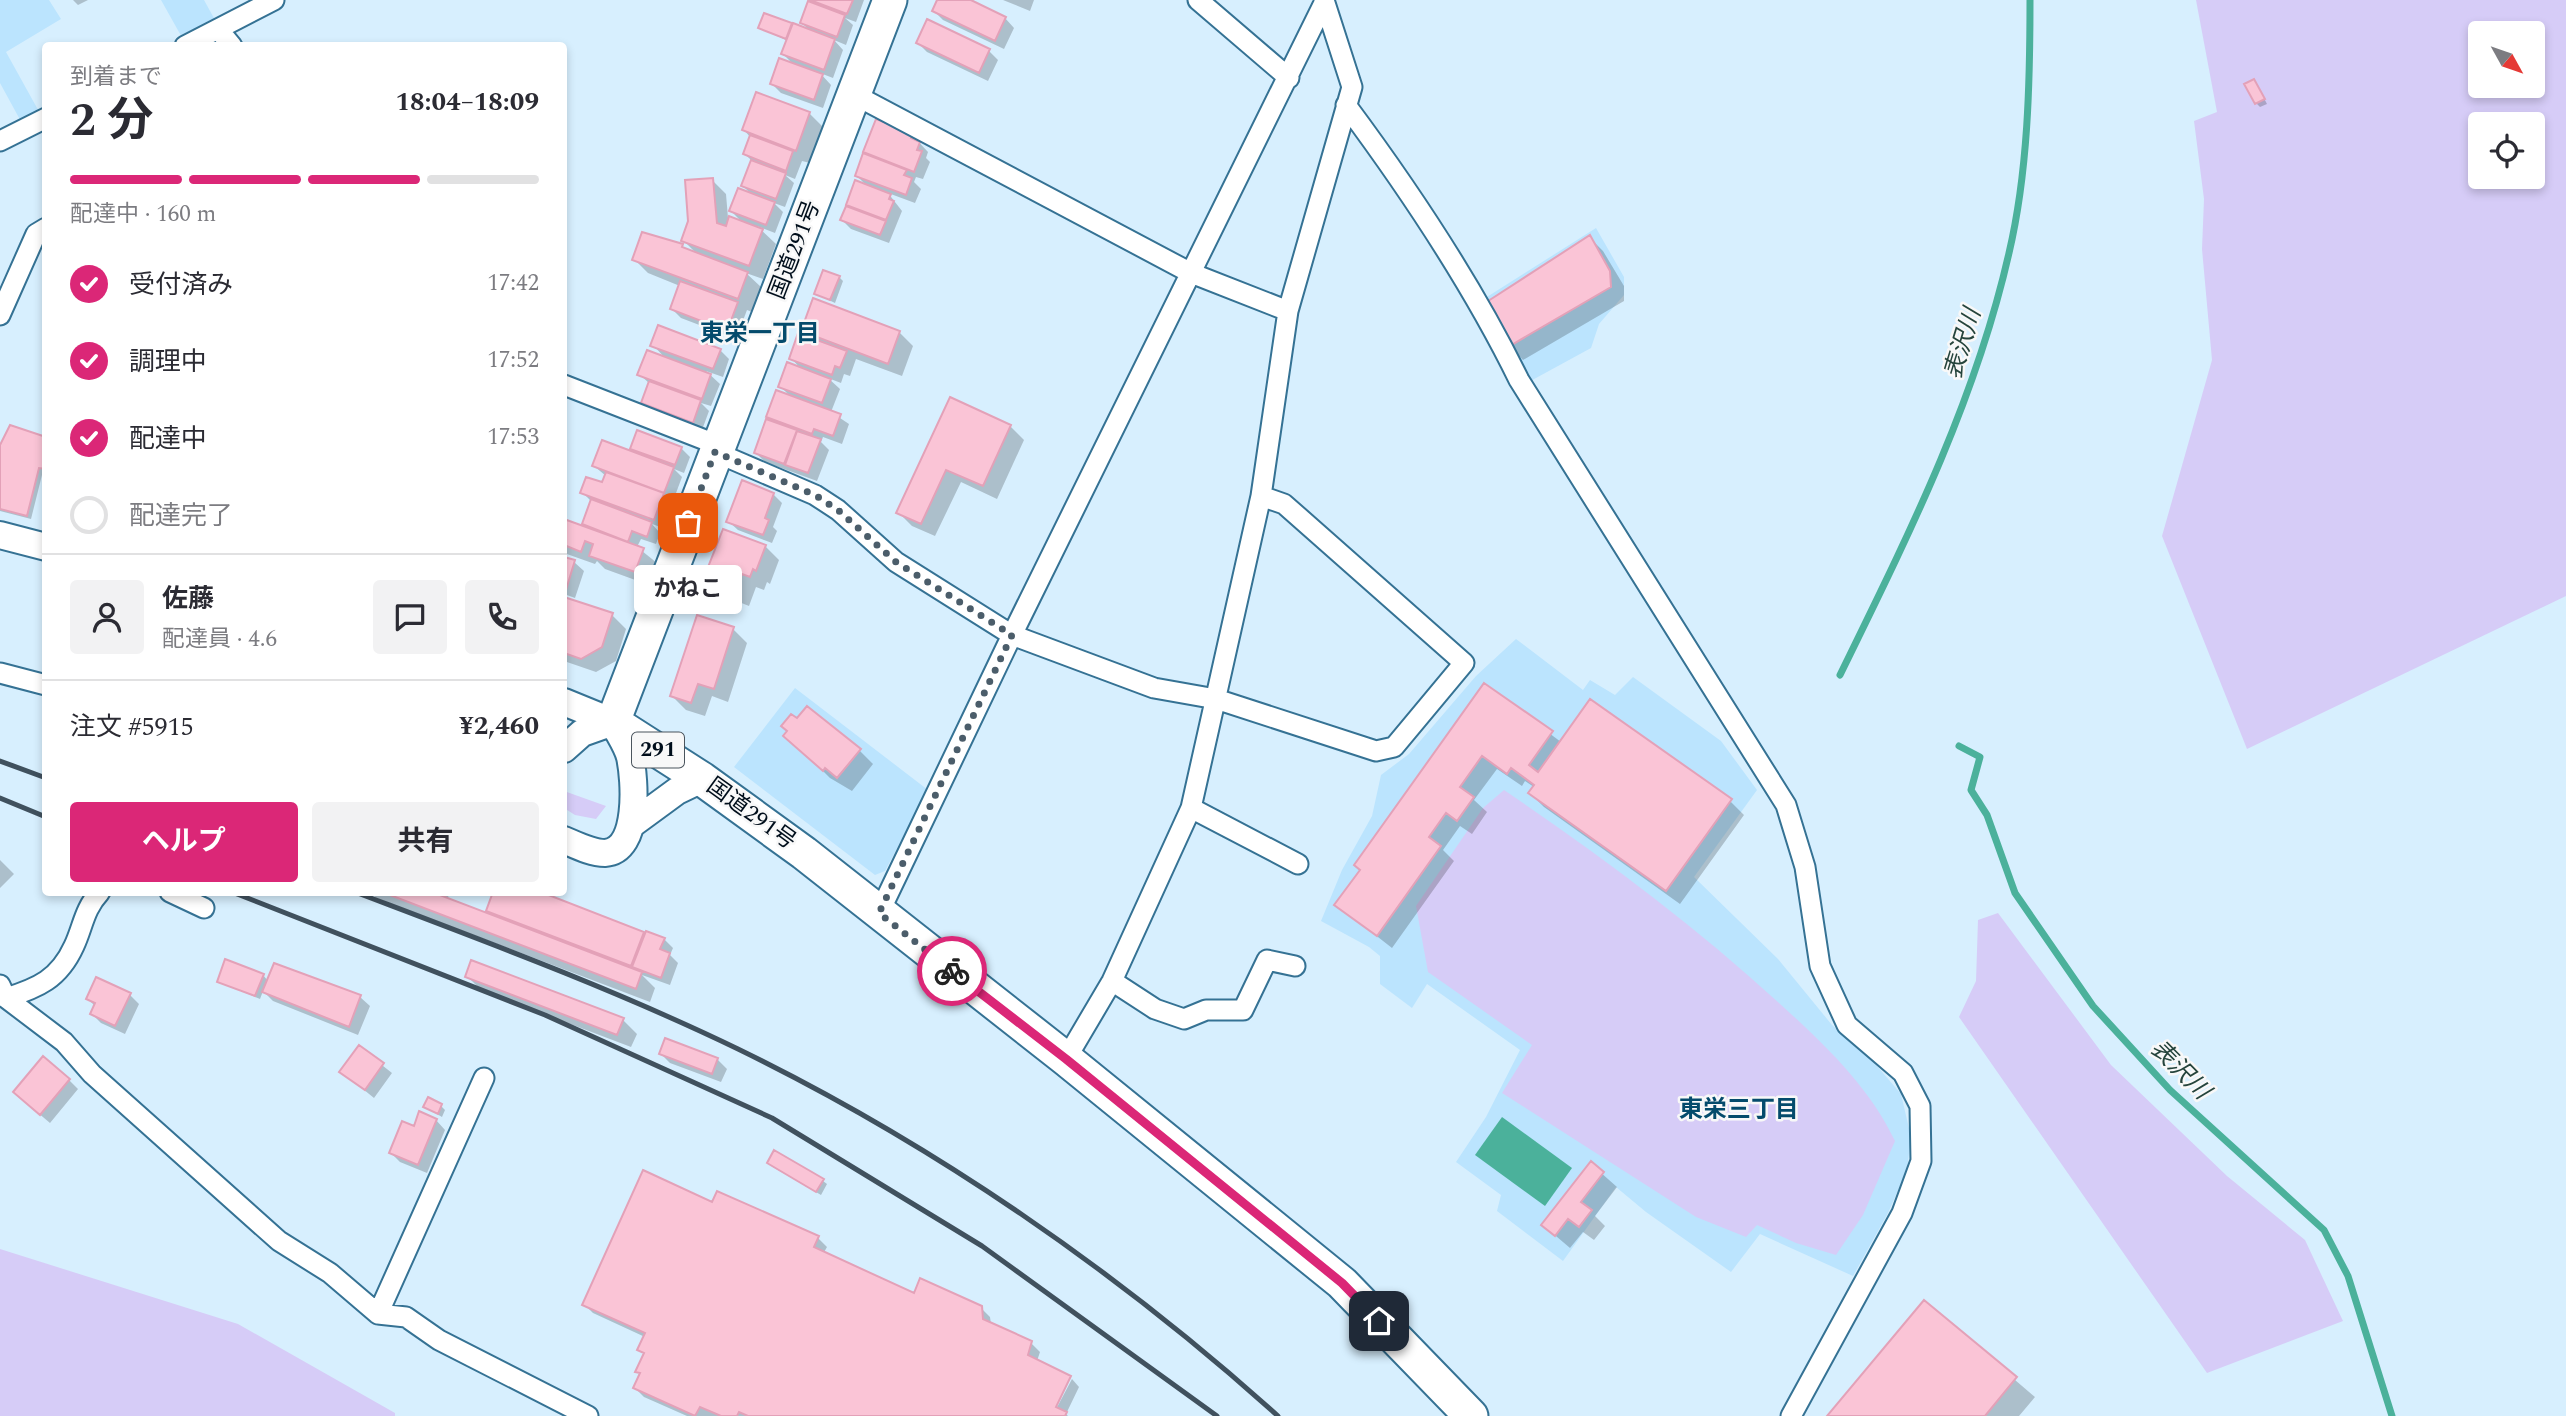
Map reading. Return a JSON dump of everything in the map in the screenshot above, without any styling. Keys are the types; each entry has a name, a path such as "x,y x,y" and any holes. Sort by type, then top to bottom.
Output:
{"highway":[{"name":"国道291号","path":"890,0 612,722 702,779 1066,1059 1342,1283 1471,1416"}],"street":[{"path":"193,42 274,0"},
{"path":"1198,0 1289,78"},
{"path":"879,913 1012,635 1289,78 1324,2"},
{"path":"1066,1059 1112,981 1191,807 1261,495 1289,312 1352,87 1324,2"},
{"path":"218,29 229,42"},
{"path":"855,95 1191,273 1289,312"},
{"path":"1346,105 1425,221 1502,346 1519,380 1786,805 1805,867 1820,966 1847,1026 1903,1073 1920,1106 1921,1161 1902,1213 1791,1416"},
{"path":"0,141 42,120"},
{"path":"0,314 36,234 42,230"},
{"path":"567,386 716,449 815,495 838,510 896,562 1012,635 1154,688 1216,699 1376,751 1394,747 1464,663 1284,504 1261,495"},
{"path":"0,535 42,546"},
{"path":"0,673 42,684"},
{"path":"567,703 612,722 629,755 632,824 626,839 608,853 595,852 567,842"},
{"path":"567,746 582,733 612,722"},
{"path":"632,824 677,791 702,779"},
{"path":"1191,807 1298,864"},
{"path":"3,992 42,986 52,976 75,945 78,928 96,896"},
{"path":"178,896 204,908"},
{"path":"1112,981 1155,1009 1184,1019 1206,1010 1243,1010 1267,960 1295,966"},
{"path":"3,992 64,1042 92,1074 279,1241 330,1273 378,1314 406,1317 439,1340 588,1416"},
{"path":"378,1314 484,1078"}],"shaded area":[{"path":"0,0 49,0 61,19 6,52 42,117 24,127 0,83"},
{"path":"161,0 204,0 215,20 184,41"},
{"path":"2196,0 2566,0 2566,596 2247,749 2162,536 2212,360 2202,249 2204,199 2194,121 2217,112"},
{"path":"1596,228 1624,277 1624,295 1599,324 1591,348 1525,384 1479,302"},
{"path":"1516,639 1583,690 1590,680 1615,695 1633,677 1721,741 1757,790 1694,877 1778,959 1832,1025 1871,1059 1901,1094 1911,1137 1907,1170 1888,1213 1853,1276 1760,1234 1731,1272 1646,1212 1616,1187 1563,1261 1497,1211 1501,1195 1456,1162 1486,1117 1520,1050 1427,984 1412,1008 1380,984 1380,956 1369,947 1321,921 1342,870 1372,816 1381,775 1409,754 1476,676"},
{"path":"795,688 928,790 885,871 875,875 734,767"},
{"path":"1504,790 1680,918 1812,1034 1844,1066 1872,1102 1895,1141 1863,1215 1836,1255 1796,1243 1757,1225 1746,1237 1696,1217 1502,1093 1532,1045 1428,972 1416,906 1483,808"},
{"path":"567,792 606,806 596,819 575,815 567,810"},
{"path":"1998,913 2111,1065 2227,1176 2305,1240 2343,1321 2207,1373 1959,1017 1976,981 1978,920"},
{"path":"1502,1117 1572,1168 1545,1206 1475,1155"},
{"path":"0,1249 238,1324 395,1413 395,1416 0,1416"}],"building":[{"path":"810,0 853,0 847,14"},
{"path":"937,0 971,0 1006,17 995,41 932,11"},
{"path":"808,1 845,15 837,37 800,23"},
{"path":"764,13 792,23 786,39 758,28"},
{"path":"927,19 990,49 979,73 916,43"},
{"path":"793,23 835,39 824,70 781,54"},
{"path":"779,58 823,74 814,100 770,84"},
{"path":"2254,79 2265,99 2255,104 2244,84"},
{"path":"756,92 810,112 796,151 742,130"},
{"path":"876,119 913,133 911,138 920,142 917,150 922,151 914,172 863,152"},
{"path":"750,135 793,151 786,171 743,154"},
{"path":"863,153 907,170 904,175 912,178 906,195 855,176"},
{"path":"751,160 786,173 776,199 741,186"},
{"path":"713,178 717,223 726,226 729,216 763,229 749,266 681,241 688,221 685,180"},
{"path":"855,180 891,194 889,199 894,201 886,220 846,205"},
{"path":"738,188 775,202 766,225 729,211"},
{"path":"846,206 886,221 880,235 840,220"},
{"path":"642,232 683,244 682,247 748,272 738,299 632,260"},
{"path":"1590,235 1610,271 1611,287 1508,347 1485,303"},
{"path":"823,270 840,276 830,300 814,294"},
{"path":"680,281 738,302 727,331 670,309"},
{"path":"813,298 900,331 888,364 801,331"},
{"path":"658,325 721,349 713,369 650,346"},
{"path":"798,333 847,351 840,368 835,366 832,375 789,359"},
{"path":"647,350 711,374 702,399 637,375"},
{"path":"787,362 831,379 822,403 778,387"},
{"path":"649,381 701,400 693,423 641,403"},
{"path":"776,390 841,414 833,436 814,429 812,434 766,417"},
{"path":"950,397 1011,425 983,486 946,470 921,524 896,513"},
{"path":"766,419 797,430 784,464 754,453"},
{"path":"10,425 42,436 42,468 39,468 27,516 0,509 0,445"},
{"path":"637,430 682,447 675,465 630,449"},
{"path":"797,431 821,439 808,473 785,465"},
{"path":"602,440 674,467 664,493 592,466"},
{"path":"606,472 664,493 654,520 580,493 586,477 602,482"},
{"path":"742,480 774,493 765,518 769,520 763,535 726,522"},
{"path":"591,499 652,522 647,537 632,531 628,542 582,524"},
{"path":"567,520 644,548 635,572 589,556 593,544 585,541 581,552 567,546"},
{"path":"723,529 766,545 756,571 753,569 750,577 742,574 735,593 703,580"},
{"path":"567,558 575,560 567,587"},
{"path":"567,598 613,613 602,647 581,659 567,654"},
{"path":"697,615 734,627 714,689 698,684 691,703 670,696"},
{"path":"1484,683 1553,731 1529,765 1538,772 1590,699 1732,799 1666,891 1528,793 1534,785 1511,768 1507,774 1482,756 1460,787 1474,797 1457,821 1446,813 1429,837 1441,846 1377,936 1334,905 1360,870 1354,865"},
{"path":"807,706 861,749 837,778 825,768 823,771 783,736 787,731 781,726 791,714 797,718"},
{"path":"392,896 442,896 642,972 636,989"},
{"path":"492,896 551,896 644,932 631,966 486,911"},
{"path":"646,931 665,938 660,949 670,953 661,978 632,967"},
{"path":"225,959 264,974 255,996 217,982"},
{"path":"471,960 624,1018 617,1035 465,977"},
{"path":"274,963 361,995 349,1027 262,992"},
{"path":"96,977 131,993 115,1026 90,1014 95,1003 86,999"},
{"path":"665,1038 718,1058 712,1074 659,1054"},
{"path":"359,1045 384,1063 365,1090 339,1072"},
{"path":"43,1056 70,1079 40,1115 13,1092"},
{"path":"428,1097 442,1104 438,1114 423,1107"},
{"path":"419,1111 437,1119 418,1165 389,1153 402,1121 414,1126"},
{"path":"774,1150 824,1179 816,1192 767,1163"},
{"path":"1591,1161 1604,1172 1581,1202 1592,1210 1579,1227 1568,1219 1555,1236 1541,1225"},
{"path":"643,1170 712,1202 717,1191 819,1236 814,1247 914,1293 920,1278 982,1306 983,1319 1032,1341 1028,1355 1071,1376 1056,1407 1067,1412 1065,1416 748,1416 739,1412 737,1416 721,1416 700,1407 695,1416 633,1388 640,1373 635,1372 644,1353 637,1350 645,1333 582,1305"},
{"path":"1924,1300 2017,1377 1985,1416 1827,1416"}],"waterway":[{"name":"表沢川","path":"1840,675 1937,469 1978,363 1995,309 2015,222 2024,159 2030,0"},
{"name":"表沢川","path":"1959,746 1980,757 1971,790 1987,815 2015,893 2093,1006 2170,1090 2324,1230 2348,1276 2392,1416"}],"railway":[{"path":"0,761 42,777"},
{"path":"0,798 42,815"},
{"path":"242,896 545,1015 772,1118 982,1246 1217,1416"},
{"path":"365,896 644,1006 738,1049 882,1126 1021,1214 1088,1261 1217,1362 1278,1416"}],"way so far":[{"path":"688,523 715,452 815,495 838,510 896,562 933,588 1012,635 879,913 952,971"}],"place":[{"name":"かねこ","path":"688,523"}],"district":[{"name":"東栄一丁目","path":"760,334"},
{"name":"東栄三丁目","path":"1739,1110"}],"route":[{"path":"952,971 1066,1059 1342,1283 1379,1321"}]}
